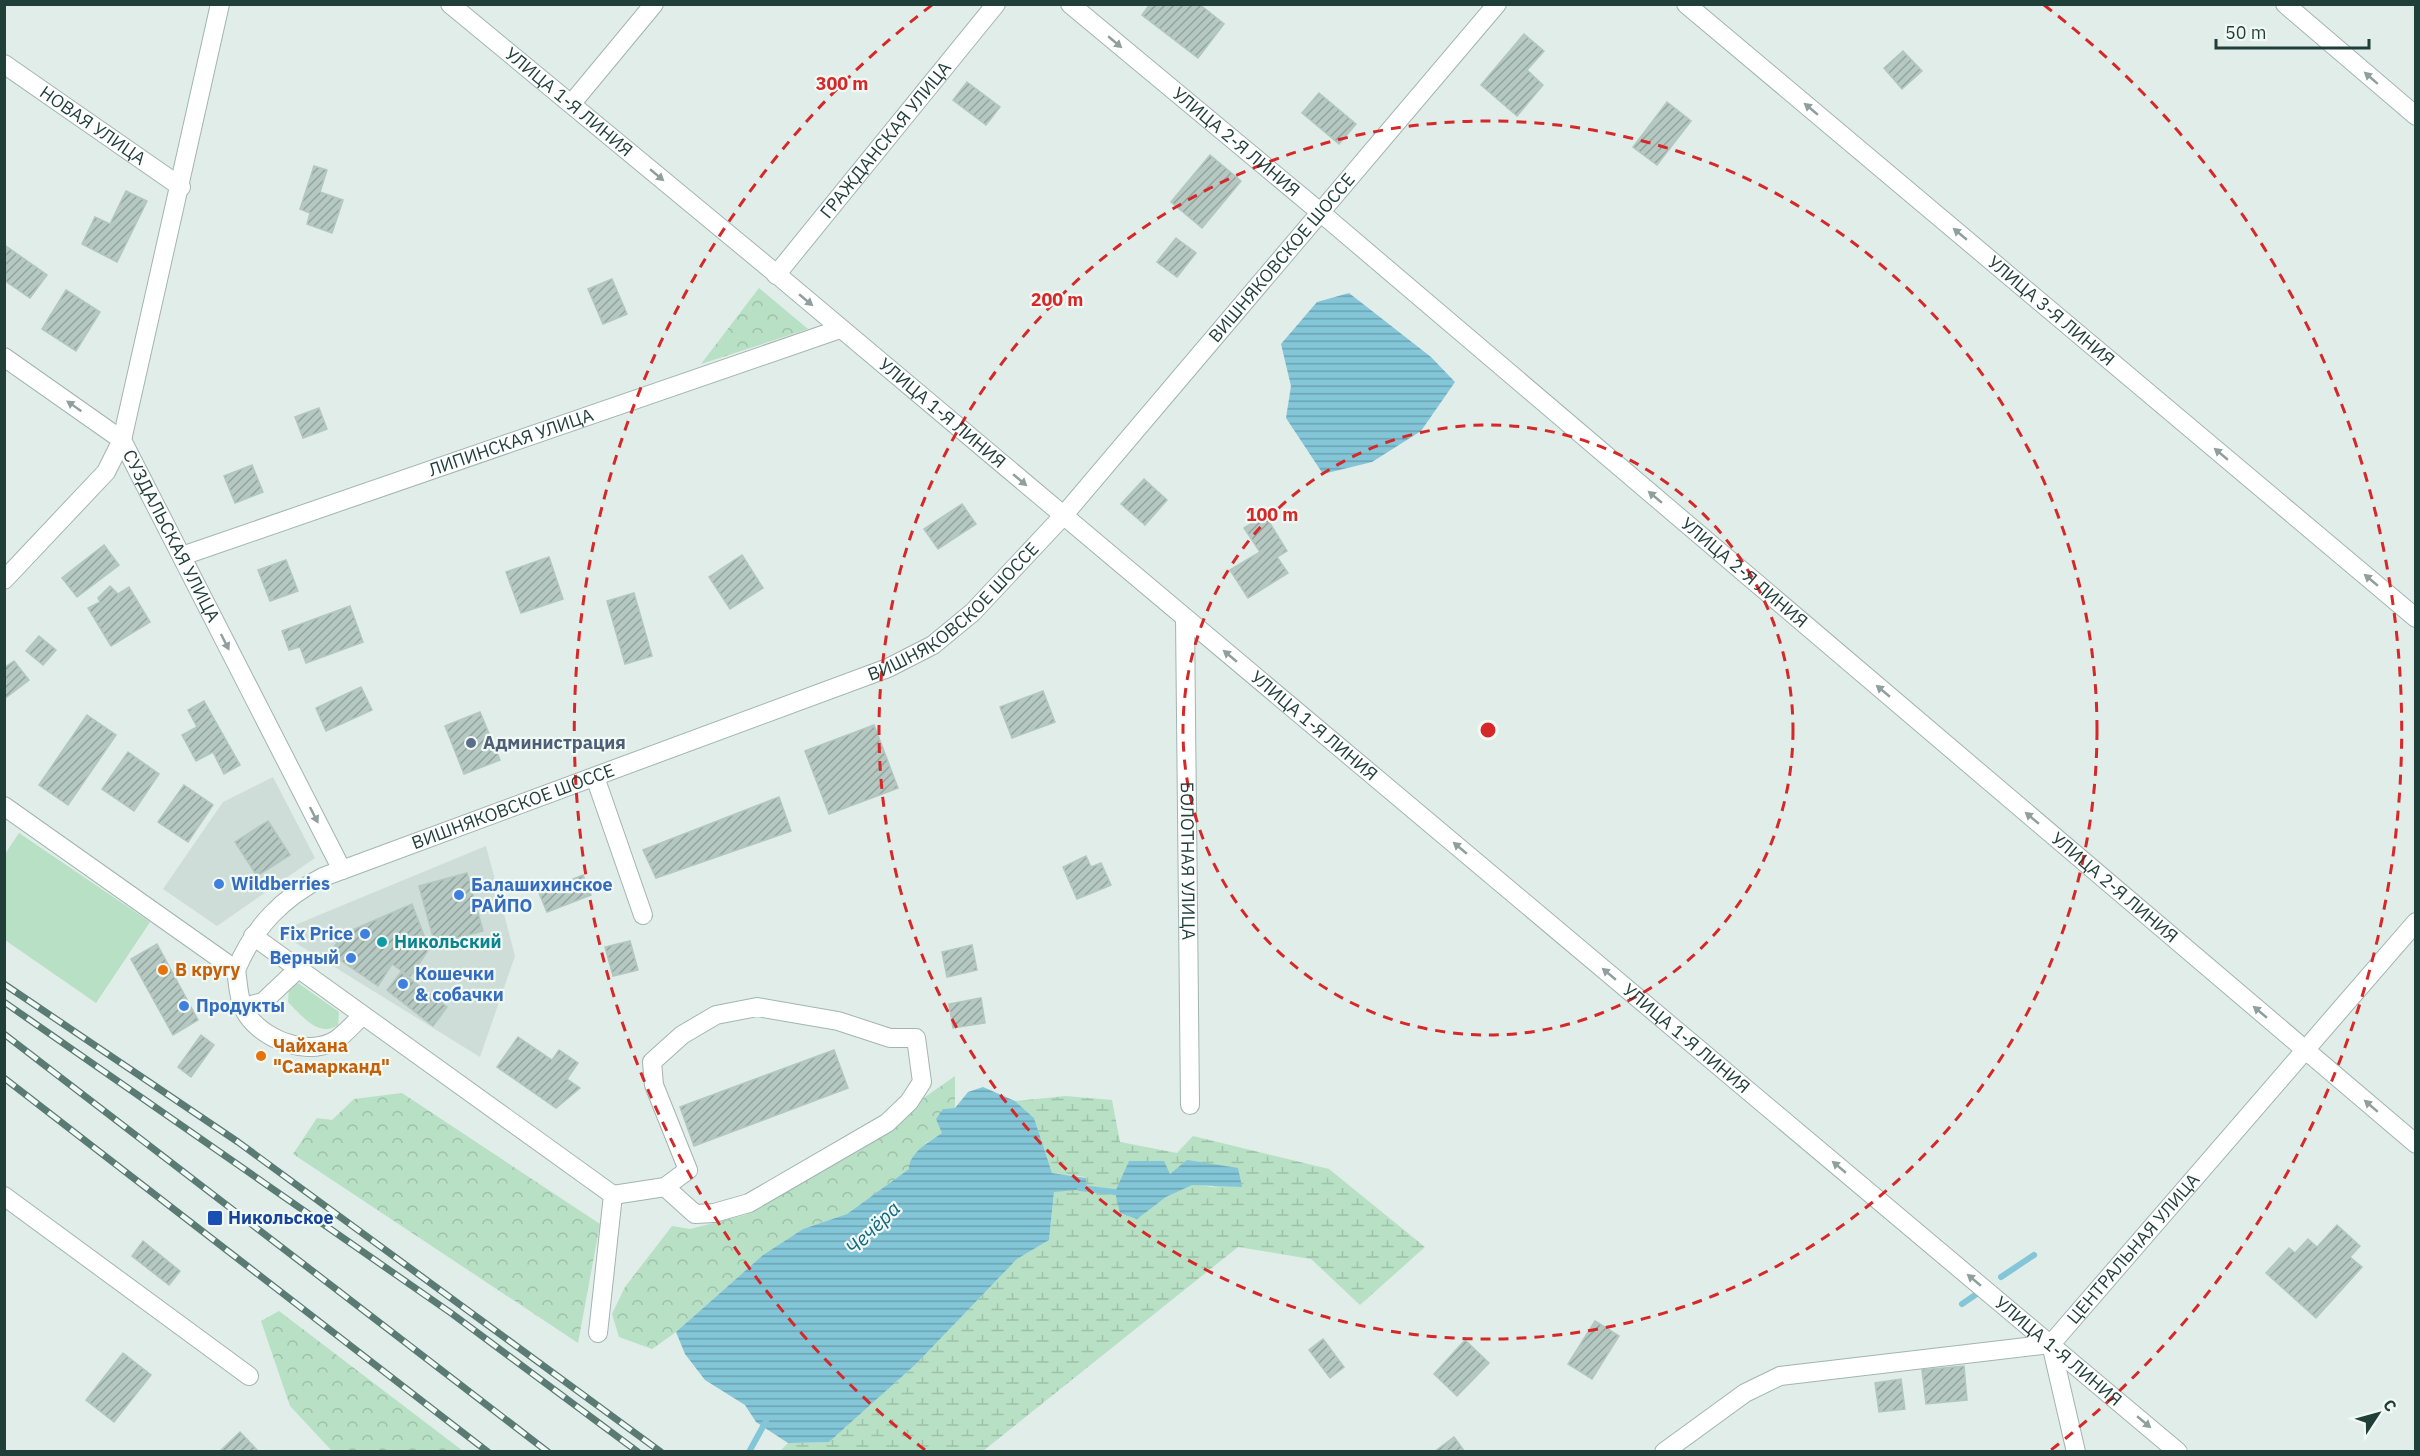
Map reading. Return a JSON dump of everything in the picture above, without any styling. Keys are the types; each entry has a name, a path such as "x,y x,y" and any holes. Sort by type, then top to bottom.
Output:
{"street":[{"name":"СУЗДАЛЬСКАЯ УЛИЦА","path":"220,4 181,187 122,440 342,870"},
{"name":"УЛИЦА 1-Я ЛИНИЯ","path":"450,4 2178,1452"},
{"path":"572,104 654,4"},
{"name":"ГРАЖДАНСКАЯ УЛИЦА","path":"776,275 996,4"},
{"name":"УЛИЦА 2-Я ЛИНИЯ","path":"1070,4 1320,212 2415,1144"},
{"name":"ВИШНЯКОВСКОЕ ШОССЕ","path":"236,970 253,936 286,899 323,877 914,657 933,645 973,612 1063,516 1497,4"},
{"name":"УЛИЦА 3-Я ЛИНИЯ","path":"1686,4 2415,618"},
{"path":"2285,4 2415,116"},
{"name":"НОВАЯ УЛИЦА","path":"4,64 181,187"},
{"name":"ЛИПИНСКАЯ УЛИЦА","path":"182,556 840,329"},
{"path":"4,357 122,440 106,472 4,580"},
{"name":"БОЛОТНАЯ УЛИЦА","path":"1185,618 1190,1105"},
{"path":"595,777 643,915"},
{"path":"4,806 236,970 243,1007 256,1023 282,1044 307,1046 330,1043 362,1016"},
{"name":"ЦЕНТРАЛЬНАЯ УЛИЦА","path":"2051,1344 2415,922"},
{"path":"253,936 613,1195 665,1187 688,1170 654,1084 652,1062 682,1035 716,1015 757,1007 838,1022 890,1038 916,1038 922,1082 909,1102 887,1123 839,1153 749,1203 714,1213 695,1214 665,1187"},
{"path":"243,1007 263,1002 298,969"},
{"path":"598,1333 613,1195"},
{"path":"4,1196 249,1376"},
{"path":"1664,1452 1745,1393 1780,1376 2051,1344 2076,1452"}],"shaded area":[{"path":"273,777 315,858 217,926 163,889 223,802"},
{"path":"486,846 515,956 480,1057 278,932"}],"green space":[{"path":"759,288 808,329 701,364"},
{"path":"19,833 150,922 96,1003 5,940 5,854"},
{"path":"298,983 339,1012 338,1025 324,1029 311,1024 288,1002 289,988"},
{"path":"955,1076 955,1108 943,1109 942,1133 926,1143 909,1169 847,1214 803,1229 763,1255 676,1332 652,1349 619,1337 612,1314 625,1287 672,1226 690,1229 745,1215 814,1175"},
{"path":"402,1093 600,1224 578,1343 293,1154 317,1118 332,1120 354,1099"},
{"path":"1066,1096 1112,1100 1120,1142 1177,1153 1193,1136 1329,1169 1425,1247 1360,1305 1311,1259 1238,1247 983,1451 779,1452 788,1443 829,1442 916,1364 1017,1259 1049,1240 1054,1192 1086,1177 1052,1173 1034,1118 1015,1101","holes":["1170,1174 1219,1188 1192,1184 1166,1197 1136,1219"]},
{"path":"279,1311 463,1451 332,1451 290,1406 261,1321"}],"water":[{"path":"1349,293 1431,357 1455,382 1421,431 1372,462 1323,474 1286,418 1291,386 1281,344 1317,302"},
{"path":"983,1087 1015,1101 1034,1118 1052,1173 1086,1178 1087,1189 1054,1192 1049,1240 1017,1259 916,1364 829,1442 788,1443 756,1422 745,1405 705,1380 685,1354 676,1332 763,1255 803,1229 847,1214 909,1169 916,1153 942,1133 936,1119 943,1109 955,1108 968,1092"},
{"path":"1187,1160 1238,1168 1242,1187 1192,1185 1166,1197 1137,1219 1120,1213 1115,1192 1129,1161 1164,1161 1170,1174"}],"building":[{"path":"1150,4 1199,4 1224,24 1198,58 1142,15"},
{"path":"1524,34 1544,51 1527,70 1543,85 1517,116 1481,85"},
{"path":"1903,51 1922,71 1902,89 1884,68"},
{"path":"967,82 1000,107 986,125 953,100"},
{"path":"1319,93 1356,124 1339,144 1302,113"},
{"path":"1667,102 1691,121 1657,165 1633,147"},
{"path":"1210,155 1241,181 1202,228 1171,202"},
{"path":"314,166 327,170 320,192 343,200 332,233 307,224 310,213 300,209"},
{"path":"126,191 147,201 117,262 82,244 95,217 110,224"},
{"path":"1176,238 1196,253 1177,277 1157,262"},
{"path":"6,246 47,275 30,298 4,280"},
{"path":"612,279 627,314 603,324 588,289"},
{"path":"66,290 100,312 76,351 42,329"},
{"path":"319,408 327,429 303,438 295,417"},
{"path":"252,465 263,492 235,503 224,476"},
{"path":"1144,479 1167,500 1145,525 1121,504"},
{"path":"962,504 976,524 938,549 924,529"},
{"path":"1265,515 1287,551 1277,557 1288,573 1248,598 1230,570 1260,552 1244,528"},
{"path":"104,545 119,565 77,597 62,578"},
{"path":"742,555 763,588 730,609 709,577"},
{"path":"549,557 563,599 521,613 506,572"},
{"path":"286,560 298,591 270,601 258,570"},
{"path":"110,586 118,594 129,587 150,622 111,646 88,608 100,602 98,598"},
{"path":"634,593 652,656 625,664 607,601"},
{"path":"350,606 363,642 306,663 300,647 289,650 282,631"},
{"path":"39,636 56,650 43,665 26,651"},
{"path":"14,661 29,680 4,699 4,668"},
{"path":"361,687 372,710 326,731 316,708"},
{"path":"1043,691 1055,722 1012,738 1000,707"},
{"path":"204,701 240,765 224,774 213,752 196,761 182,735 197,727 188,710"},
{"path":"480,712 500,760 464,774 445,726"},
{"path":"87,715 116,735 68,805 39,785"},
{"path":"874,725 898,788 829,814 805,751"},
{"path":"128,752 159,774 134,811 102,789"},
{"path":"184,785 213,805 188,842 158,822"},
{"path":"779,797 791,831 656,878 643,850"},
{"path":"268,821 290,855 257,876 235,842"},
{"path":"1086,856 1091,867 1101,863 1111,885 1077,899 1063,867"},
{"path":"467,873 483,931 435,944 419,886"},
{"path":"583,875 591,895 547,912 539,893"},
{"name":"Никольский","path":"412,904 429,949 410,977 392,964 378,986 330,953 343,934"},
{"path":"630,941 638,970 613,976 605,947"},
{"path":"157,944 198,1020 173,1035 131,959"},
{"path":"972,945 977,970 947,977 942,952"},
{"path":"401,972 447,1007 433,1026 387,990"},
{"path":"981,998 985,1023 953,1028 949,1004"},
{"path":"201,1035 214,1045 191,1077 178,1067"},
{"path":"518,1037 552,1060 559,1050 578,1063 567,1079 580,1088 556,1108 497,1067"},
{"path":"834,1050 848,1088 694,1146 680,1107"},
{"path":"2337,1225 2360,1246 2350,1257 2362,1267 2316,1318 2266,1273 2289,1248 2295,1253 2308,1239 2317,1247"},
{"path":"143,1241 180,1271 169,1285 132,1256"},
{"path":"1595,1321 1619,1336 1592,1379 1568,1364"},
{"path":"1323,1339 1344,1367 1330,1378 1309,1350"},
{"path":"1465,1340 1489,1363 1457,1396 1434,1374"},
{"path":"123,1353 151,1375 114,1422 86,1400"},
{"path":"1964,1366 1967,1400 1926,1404 1922,1370"},
{"path":"1901,1379 1905,1409 1879,1412 1875,1383"},
{"path":"240,1432 259,1452 219,1452"},
{"path":"1454,1437 1465,1452 1434,1452"}],"waterway":[{"name":"Чечёра","path":"1080,1188 1115,1192"},
{"path":"2001,1277 2034,1255"},
{"path":"1962,1304 1981,1291"},
{"name":"Чечёра","path":"749,1452 766,1421"}],"railway":[{"path":"4,984 238,1142 661,1452"},
{"path":"4,1002 451,1313 638,1452"},
{"path":"4,1034 548,1452"},
{"path":"4,1078 488,1452"}],"place":[{"name":"Администрация","path":"471,743"},
{"name":"Wildberries","path":"219,884"},
{"name":"Балашихинское РАЙПО","path":"459,895"},
{"name":"Fix Price","path":"365,934"},
{"name":"Никольский","path":"382,942"},
{"name":"Верный","path":"351,958"},
{"name":"В кругу","path":"163,970"},
{"name":"Кошечки & собачки","path":"403,984"},
{"name":"Продукты","path":"184,1006"},
{"name":"Чайхана \"Самарканд\"","path":"261,1056"},
{"name":"Никольское","path":"215,1218"}]}
